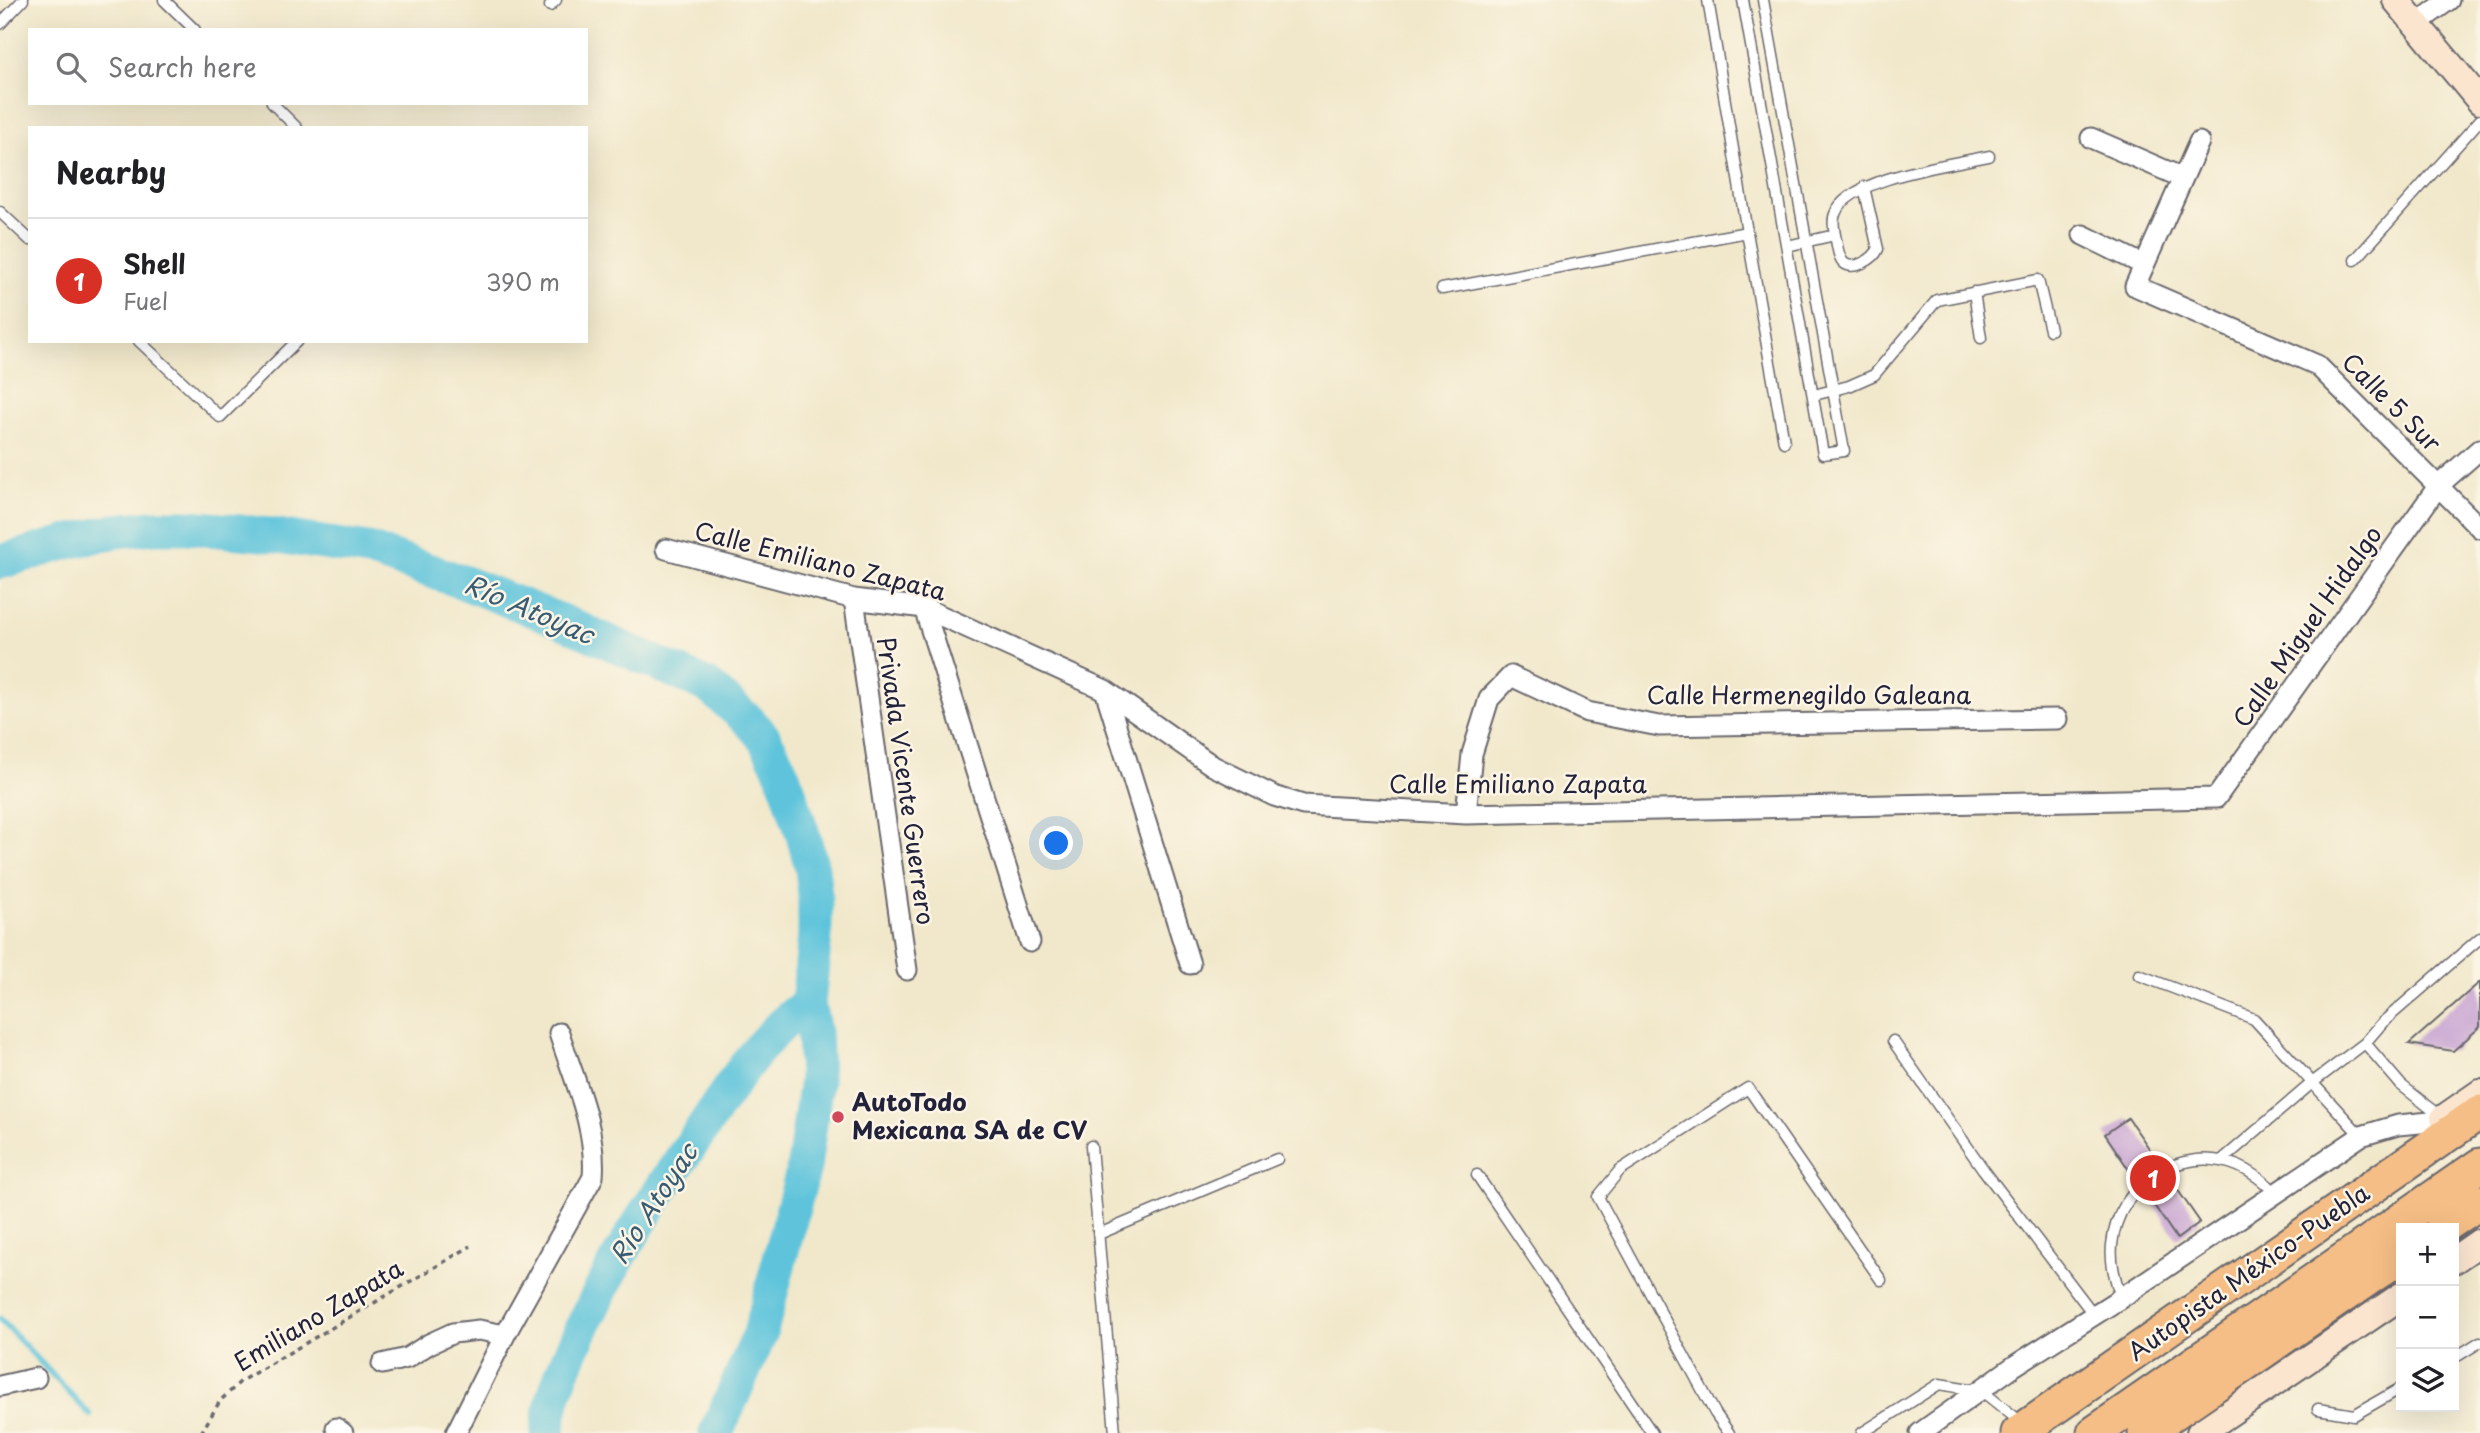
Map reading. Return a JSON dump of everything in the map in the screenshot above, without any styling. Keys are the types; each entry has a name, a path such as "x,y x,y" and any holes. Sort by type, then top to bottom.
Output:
{"highway":[{"name":"Autopista México-Puebla","path":"2021,1429 2480,1112"},
{"path":"2021,1429 2480,1131"},
{"path":"2094,1433 2480,1165"},
{"path":"2449,1223 2480,1202"},
{"path":"2145,1433 2396,1259"}],"street":[{"path":"2396,0 2475,85"},
{"path":"2416,24 2449,0"},
{"path":"2091,138 2183,178"},
{"path":"2083,235 2144,265 2199,142"},
{"name":"Calle 5 Sur","path":"2144,265 2135,286 2317,365 2480,528"},
{"name":"Calle Miguel Hidalgo","path":"2216,798 2439,485 2480,449"},
{"name":"Calle Emiliano Zapata","path":"666,549 853,599 924,608 1105,690 1213,766 1274,796 1303,805 1466,814 2216,798"},
{"name":"Privada Vicente Guerrero","path":"853,599 907,970"},
{"path":"924,608 1030,942"},
{"name":"Calle Hermenegildo Galeana","path":"1466,814 1472,754 1489,699 1511,676 1587,712 1659,726 2057,719"},
{"path":"1105,690 1190,964"},
{"path":"456,1433 505,1335 593,1177 595,1155 591,1132 559,1033"},
{"path":"2021,1429 2480,1093"},
{"path":"1920,1433 2014,1366 2121,1298 2361,1136 2398,1125 2442,1120"},
{"path":"2459,1257 2480,1242"},
{"path":"2200,1433 2225,1421 2396,1300"},
{"path":"382,1364 407,1358 453,1333 479,1330 505,1335"},
{"path":"0,1386 36,1378"}],"lane":[{"path":"0,24 23,0"},
{"path":"164,0 193,28"},
{"path":"1708,0 1784,442"},
{"path":"1744,0 1823,454 1844,451 1763,0"},
{"path":"274,105 295,126"},
{"path":"2355,260 2480,120"},
{"path":"1864,187 1878,248 1871,259 1847,265 1842,261 1833,216 1838,208 1864,187 1881,179 1989,156"},
{"path":"0,212 28,238"},
{"path":"1442,289 1746,232"},
{"path":"1787,246 1835,235"},
{"path":"1814,395 1874,375 1937,300 2038,279 2050,330"},
{"path":"1974,292 1981,338"},
{"path":"141,343 219,416 294,343"},
{"path":"2221,1161 2312,1083 2365,1044 2383,1023 2480,938"},
{"path":"2139,975 2254,1019 2361,1136"},
{"path":"1893,1041 1983,1169 2094,1315"},
{"path":"2365,1044 2401,1085 2442,1120"},
{"path":"1729,1433 1598,1197 1619,1170 1748,1088 1881,1280"},
{"path":"1091,1146 1115,1433"},
{"path":"1098,1234 1277,1159"},
{"path":"2121,1298 2112,1264 2118,1216 2136,1189 2162,1169 2191,1160 2221,1161 2250,1171 2277,1194"},
{"path":"1476,1175 1652,1433"},
{"path":"2459,1355 2480,1342"},
{"path":"1863,1433 1939,1384 1982,1391 2021,1429"},
{"path":"2318,1409 2354,1415 2396,1391"}],"path":[{"name":"Emiliano Zapata","path":"201,1433 220,1401 241,1381 471,1246"}],"building":[{"path":"2480,982 2480,1027 2453,1051 2409,1044"},
{"path":"2128,1118 2160,1164 2136,1180 2105,1134"},
{"path":"2168,1176 2200,1222 2177,1239 2145,1192"}],"waterway":[{"name":"Río Atoyac","path":"0,562 116,531 154,527 189,527 271,535 369,550 460,581 561,621 708,686 749,721 764,738 788,788 812,868 815,935 808,1004 814,1032 816,1080 804,1167 760,1334 716,1433"},
{"name":"Río Atoyac","path":"548,1433 554,1397 566,1363 588,1314 631,1237 746,1065 774,1032 808,1004"},
{"path":"0,1319 90,1415"}],"place":[{"name":"AutoTodo Mexicana SA de CV","path":"838,1117"},
{"name":"Shell","path":"2153,1178"}]}
